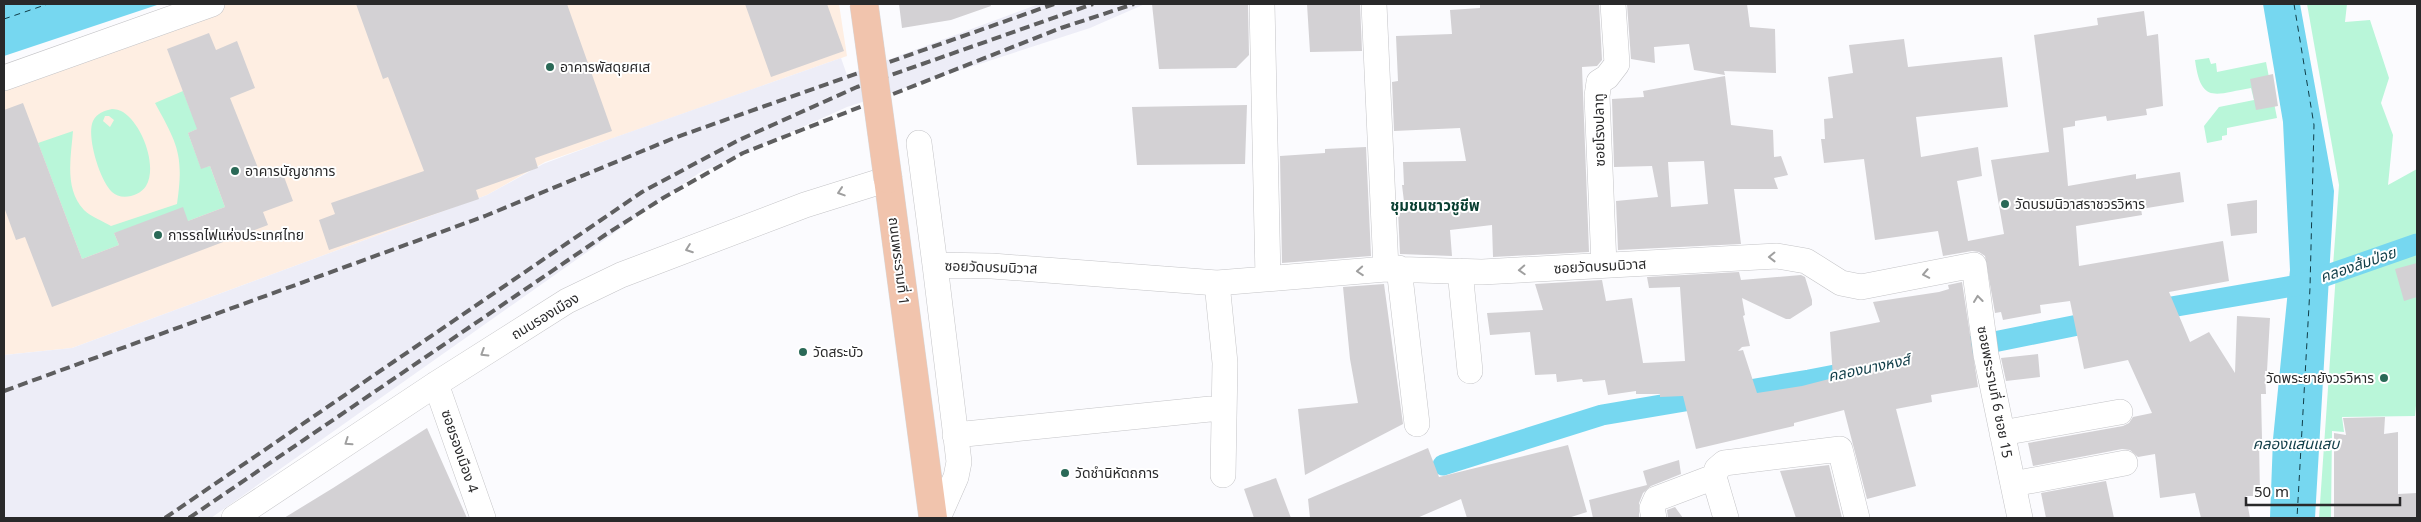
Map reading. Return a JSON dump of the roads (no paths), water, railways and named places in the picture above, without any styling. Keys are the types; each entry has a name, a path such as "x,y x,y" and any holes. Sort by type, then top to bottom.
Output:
{"main road":[{"name":"ถนนพระรามที่ 1","path":"864,4 933,512"}],"street":[{"path":"4,78 212,4"},
{"path":"1262,4 1268,278"},
{"path":"1374,4 1392,269 1416,424"},
{"name":"ซอยโรงปลาทู","path":"1604,265 1597,96 1599,82 1607,77 1617,64 1613,4"},
{"path":"919,143 934,265"},
{"name":"ถนนรองเมือง","path":"234,518 436,384 567,301 621,275 805,205 888,179"},
{"name":"ซอยวัดบรมนิวาส","path":"933,512 956,477 959,462 934,265 992,266 1218,284 1268,278 1392,269 1482,272 1777,256 1806,261 1841,283 1861,287 1974,265"},
{"name":"ซอยพระรามที่ 6 ซอย 15","path":"1974,265 1984,344 2020,518"},
{"path":"1460,271 1470,371"},
{"path":"1218,284 1225,363 1223,475"},
{"name":"ซอยรองเมือง 4","path":"436,384 483,518"},
{"path":"955,436 1210,409"},
{"path":"2002,433 2120,412"},
{"path":"1726,518 1714,478 1717,469 1724,463 1840,449 1857,518"},
{"path":"2013,484 2124,463"},
{"path":"1654,518 1652,508 1656,499 1714,478"}],"water":[{"path":"4,4 160,4 4,56"},
{"name":"คลองแสนแสบ","path":"2263,4 2300,4 2334,191 2315,518 2270,518 2273,439 2290,270 2283,122"}],"waterway":[{"name":"คลองนางหงส์","path":"2148,311 2299,285 2417,244"},
{"name":"คลองนางหงส์","path":"1969,347 2103,320"},
{"name":"คลองนางหงส์","path":"1443,465 1602,415 1861,370"}],"railway":[{"path":"4,391 485,216 674,138 1054,4"},
{"path":"165,518 642,192 739,140 857,87 1093,4"},
{"path":"189,518 605,235 663,198 743,153 1061,28 1134,4"}],"place":[{"name":"อาคารพัสดุยศเส","path":"550,67"},
{"name":"อาคารบัญชาการ","path":"235,171"},
{"name":"วัดบรมนิวาสราชวรวิหาร","path":"2005,204"},
{"name":"การรถไฟแห่งประเทศไทย","path":"158,235"},
{"name":"วัดสระบัว","path":"803,352"},
{"name":"วัดพระยายังวรวิหาร","path":"2384,378"},
{"name":"วัดชำนิหัตถการ","path":"1065,473"}],"district":[{"name":"ชุมชนชาวชูชีพ","path":"1435,206"}],"water label":[{"name":"คลองส้มป่อย","path":"2358,265"}]}
